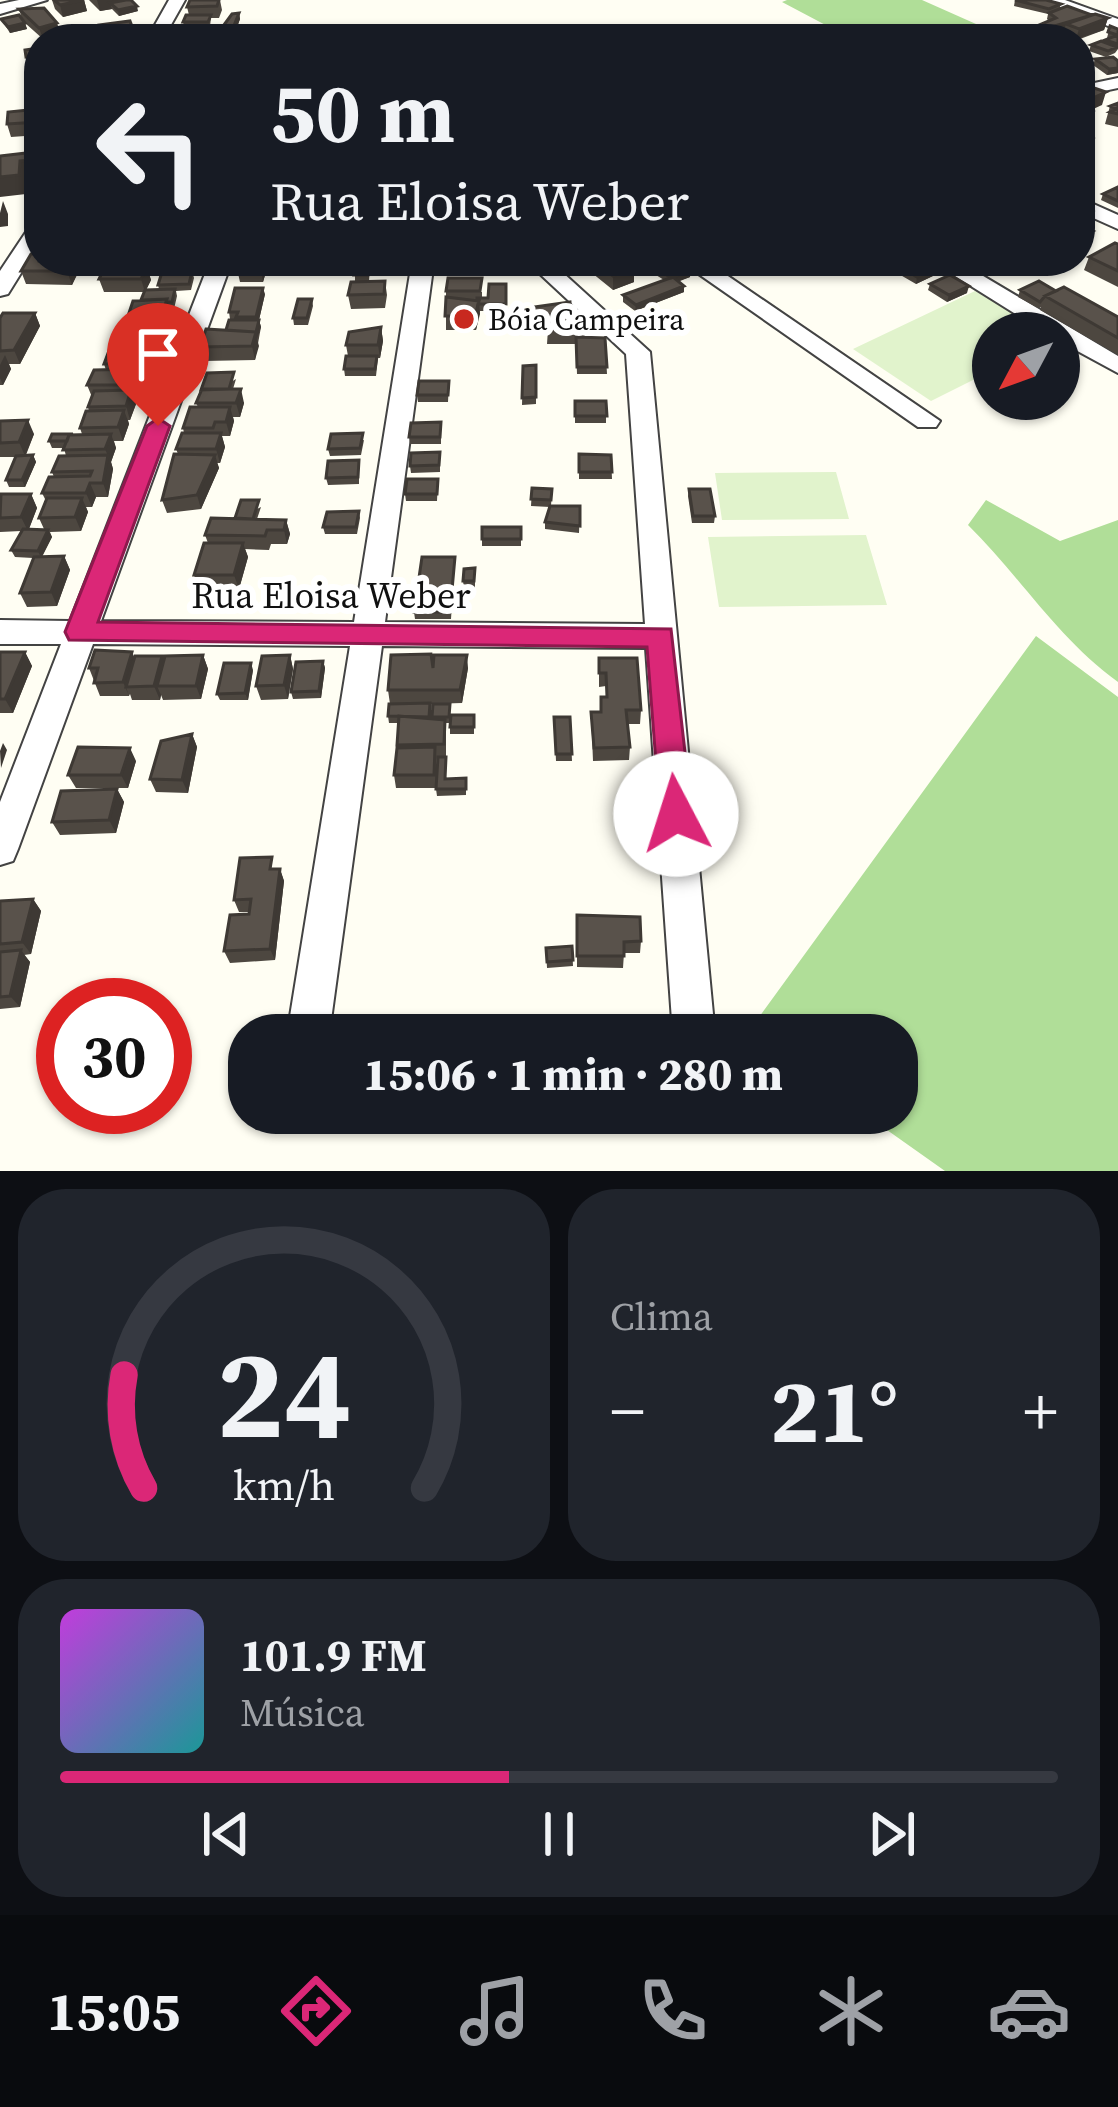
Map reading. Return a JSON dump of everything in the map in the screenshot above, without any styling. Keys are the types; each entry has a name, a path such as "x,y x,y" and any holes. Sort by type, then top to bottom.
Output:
{"street":[{"path":"0,9 39,0"},
{"path":"1051,0 1114,20"},
{"path":"0,289 24,251"},
{"path":"0,849 215,276"},
{"path":"311,1014 421,276"},
{"path":"567,276 638,352 692,1014"},
{"path":"713,276 927,421"},
{"path":"967,276 1118,365"},
{"name":"Rua Eloisa Weber","path":"0,632 661,636"}],"green space":[{"path":"922,0 976,24 824,24 782,2"},
{"path":"975,291 1011,312 972,312 972,380 931,401 853,349"},
{"path":"836,472 849,519 722,520 715,473"},
{"path":"986,500 1060,541 1118,520 1118,682 1076,646 968,525"},
{"path":"866,535 887,605 719,607 708,537"},
{"path":"1036,636 1118,697 1118,1171 945,1171 893,1134 918,1134 918,1014 761,1014"}],"building":[{"path":"131,0 137,6 118,10 110,3"},
{"path":"190,0 219,0 217,6 187,7"},
{"path":"1015,0 1046,0 1061,4 1049,9"},
{"path":"1067,6 1092,15 1041,24 1056,18 1049,13"},
{"path":"44,8 57,23 35,24 19,9"},
{"path":"1095,14 1108,18 1092,24 1066,24"},
{"path":"19,15 25,23 8,27 1,19"},
{"path":"186,15 211,15 208,22 183,22"},
{"path":"1101,41 1117,47 1108,51 1095,43"},
{"path":"1113,57 1118,68 1109,69 1095,59"},
{"path":"24,110 24,123 7,124 8,112"},
{"path":"24,153 19,175 0,177 0,156"},
{"path":"1118,187 1118,201 1103,194"},
{"path":"1118,244 1118,271 1095,260 1095,254"},
{"path":"100,276 142,276 141,279"},
{"path":"161,276 191,276 189,284 158,285"},
{"path":"952,276 969,286 949,295 930,284"},
{"path":"673,277 684,286 636,305 623,295"},
{"path":"448,278 482,278 480,291 446,291"},
{"path":"385,281 384,294 348,295 351,282"},
{"path":"1039,281 1056,291 1040,302 1020,290"},
{"path":"489,284 506,284 506,304 478,304 477,298 488,298"},
{"path":"1064,287 1118,317 1118,338 1080,312 1045,296"},
{"path":"235,288 263,288 256,317 236,317 238,312 229,312"},
{"path":"175,289 172,302 141,300 145,290"},
{"path":"446,297 479,301 475,316 445,316"},
{"path":"167,299 163,312 129,313 133,301"},
{"path":"298,299 312,299 307,318 293,318"},
{"path":"570,302 571,316 584,316 585,330 547,330 555,315 534,315 534,307"},
{"path":"505,310 526,310 526,324 505,324"},
{"path":"3,313 35,313 14,350 0,351"},
{"path":"142,320 160,320 155,336 134,332"},
{"path":"229,320 259,320 256,332 226,330"},
{"path":"381,327 378,345 346,345 349,332"},
{"path":"206,329 256,332 252,346 200,347"},
{"path":"116,332 151,332 140,363 104,364"},
{"path":"576,337 605,338 607,367 577,367"},
{"path":"346,356 377,356 375,369 344,369"},
{"path":"536,365 536,397 522,398 523,366"},
{"path":"138,369 132,385 87,385 94,370"},
{"path":"234,372 229,389 201,390 207,373"},
{"path":"419,381 449,381 448,395 417,395"},
{"path":"202,389 241,389 236,403 196,403"},
{"path":"131,390 126,406 88,407 94,391"},
{"path":"575,401 606,401 607,416 575,416"},
{"path":"190,407 230,407 226,422 215,422 213,428 183,428"},
{"path":"124,410 118,427 80,428 86,411"},
{"path":"28,420 19,442 0,443 0,421"},
{"path":"441,422 440,437 409,437 411,423"},
{"path":"182,433 221,433 216,449 176,449"},
{"path":"363,433 360,448 328,449 331,434"},
{"path":"52,434 73,434 67,441 49,441"},
{"path":"111,434 105,449 63,450 69,435"},
{"path":"440,452 439,465 410,466 411,453"},
{"path":"174,454 215,455 197,495 162,500"},
{"path":"579,454 611,455 612,472 579,472"},
{"path":"33,455 22,480 6,480 16,456"},
{"path":"108,455 103,483 90,483 86,493 42,493 49,477 90,476 92,471 52,472 59,456"},
{"path":"359,460 358,477 326,478 328,461"},
{"path":"407,479 438,479 437,494 405,494"},
{"path":"532,488 552,489 551,500 531,499"},
{"path":"689,489 710,489 715,516 693,516"},
{"path":"1,494 31,494 21,517 0,518"},
{"path":"47,498 82,498 75,517 39,518"},
{"path":"241,500 259,500 253,519 235,518"},
{"path":"550,506 580,506 580,526 545,522"},
{"path":"359,511 356,527 323,527 327,512"},
{"path":"211,518 286,520 284,530 267,530 265,536 205,535"},
{"path":"482,527 521,527 521,539 482,539"},
{"path":"23,529 48,530 38,551 11,550"},
{"path":"204,543 243,543 234,575 194,575"},
{"path":"64,556 51,592 20,593 34,557"},
{"path":"422,557 455,557 450,612 414,612"},
{"path":"475,568 474,581 463,581 464,569"},
{"path":"95,650 132,652 123,682 94,683 98,668 89,668"},
{"path":"0,652 25,652 5,699 0,699"},
{"path":"431,654 433,668 434,655 467,655 460,690 388,690 391,655"},
{"path":"203,655 196,686 157,686 165,656"},
{"path":"290,655 284,685 256,686 262,656"},
{"path":"135,656 162,656 154,686 126,687"},
{"path":"599,658 637,658 641,710 626,710 630,747 594,748 591,712 601,712 601,697 607,697 606,673 599,673"},
{"path":"323,661 319,691 291,692 296,662"},
{"path":"224,663 251,663 245,693 217,694"},
{"path":"430,703 429,717 388,716 389,704"},
{"path":"433,704 450,704 449,717 432,717"},
{"path":"451,715 474,715 474,727 450,727"},
{"path":"399,716 445,720 444,744 397,745"},
{"path":"554,717 570,717 572,754 556,754"},
{"path":"192,734 182,780 150,779 161,741"},
{"path":"78,747 130,748 121,775 68,775"},
{"path":"435,747 434,775 394,775 397,748"},
{"path":"438,757 446,757 445,779 466,778 466,789 436,789"},
{"path":"117,789 109,820 52,822 61,791"},
{"path":"272,857 270,869 280,869 270,949 224,951 230,915 249,914 251,899 234,900 240,858"},
{"path":"33,899 22,942 0,944 0,901"},
{"path":"577,915 640,917 641,941 624,942 624,956 577,956"},
{"path":"572,946 573,960 547,962 546,948"},
{"path":"21,950 10,996 0,997 0,952"}],"place":[{"name":"Bóia Campeira","path":"464,319"}],"route":[{"path":"158,426 80,632 661,636 676,814"}]}
